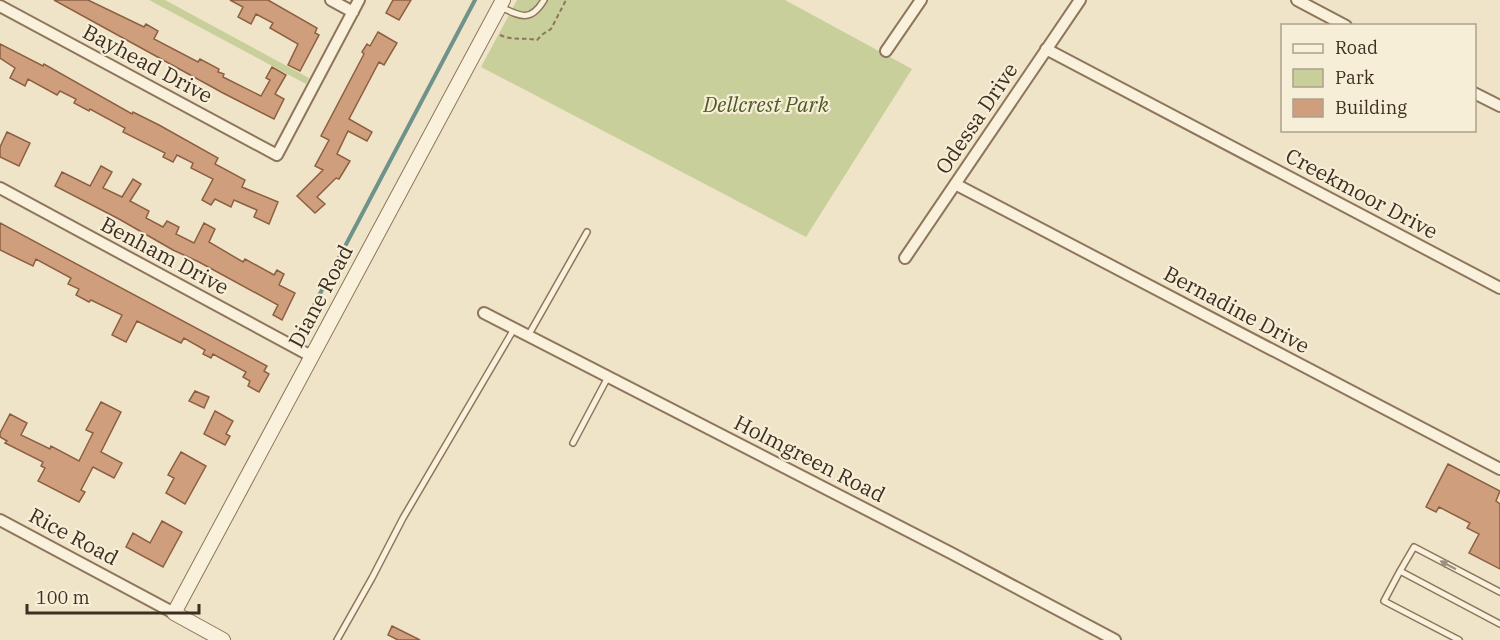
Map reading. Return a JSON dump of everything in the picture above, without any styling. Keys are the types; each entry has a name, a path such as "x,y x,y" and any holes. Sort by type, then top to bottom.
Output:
{"street":[{"path":"331,0 353,12 359,0"},
{"path":"886,51 921,0"},
{"name":"Odessa Drive","path":"905,258 1080,0"},
{"path":"1298,0 1342,24"},
{"name":"Diane Road","path":"174,613 501,3"},
{"name":"Bayhead Drive","path":"0,6 277,155 353,12"},
{"name":"Creekmoor Drive","path":"1046,49 1500,288"},
{"path":"1476,94 1500,106"},
{"name":"Bernadine Drive","path":"955,184 1500,469"},
{"name":"Benham Drive","path":"0,188 311,356"},
{"name":"Holmgreen Road","path":"484,314 951,552 1116,640"},
{"name":"Rice Road","path":"0,520 223,640"}],"lane":[{"path":"501,3 518,15 527,16 538,10 544,0"},
{"path":"528,336 587,232"},
{"path":"337,640 403,518 514,329"},
{"path":"573,443 609,377"},
{"path":"1460,640 1384,601 1414,547 1500,592"},
{"path":"1400,571 1500,624"}],"path":[{"path":"500,35 512,40 527,38 537,40 551,29 566,0"}],"green space":[{"path":"149,0 165,0 309,78 306,84"},
{"name":"Dellcrest Park","path":"517,0 785,0 912,69 806,237 481,67"}],"building":[{"path":"54,0 88,0 144,27 146,24 158,31 154,39 198,62 200,59 219,69 218,72 224,74 223,77 261,96 270,80 266,78 272,67 286,75 275,94 284,99 274,119"},
{"path":"230,0 268,0 317,28 315,33 319,35 300,71 288,65 298,44 270,28 273,23 256,14 251,24 238,17 243,7"},
{"path":"393,0 411,0 399,20 386,13"},
{"path":"378,32 397,43 384,65 379,62 349,119 372,132 367,141 348,131 337,154 350,161 339,179 336,178 317,197 325,204 315,213 297,196 323,170 315,166 329,140 321,136 364,54 362,52 367,44 370,46"},
{"path":"0,44 43,66 44,64 132,114 133,112 159,125 218,158 215,164 245,180 242,187 278,202 269,224 254,217 257,210 234,200 231,207 215,199 211,205 202,200 213,179 191,168 193,163 177,155 173,162 163,157 165,153 123,132 125,128 74,103 76,99 60,91 57,95 28,79 25,86 10,78 15,68 0,58"},
{"path":"7,132 30,143 19,166 0,157 0,147"},
{"path":"101,166 112,172 103,188 122,197 133,179 141,184 130,201 149,211 146,218 163,227 167,221 179,227 176,234 194,243 204,223 215,229 209,242 243,262 245,259 274,275 277,270 284,274 279,285 295,293 282,320 273,315 278,305 55,186 62,172 90,186"},
{"path":"0,223 267,366 264,371 269,374 259,392 248,386 250,381 243,377 246,372 213,354 211,358 203,354 205,350 184,338 181,343 137,321 126,342 112,335 122,315 76,295 79,289 68,284 71,278 36,259 33,266 0,250"},
{"path":"195,391 209,397 204,408 189,401"},
{"path":"101,402 121,412 101,452 122,463 114,478 93,467 81,490 85,492 79,502 38,481 45,468 41,466 43,462 5,443 7,441 0,437 10,414 27,423 21,435 50,449 51,446 79,461 93,433 86,430"},
{"path":"215,411 233,421 226,434 230,436 225,445 204,434"},
{"path":"181,452 206,466 185,504 166,493 174,478 168,475"},
{"path":"1448,464 1500,491 1496,501 1500,504 1500,569 1469,553 1479,534 1467,528 1470,523 1439,507 1436,512 1426,507"},
{"path":"162,521 182,532 163,567 126,547 133,533 150,543"},
{"path":"392,626 420,640 398,640 388,635"}],"waterway":[{"path":"304,324 475,0"}]}
